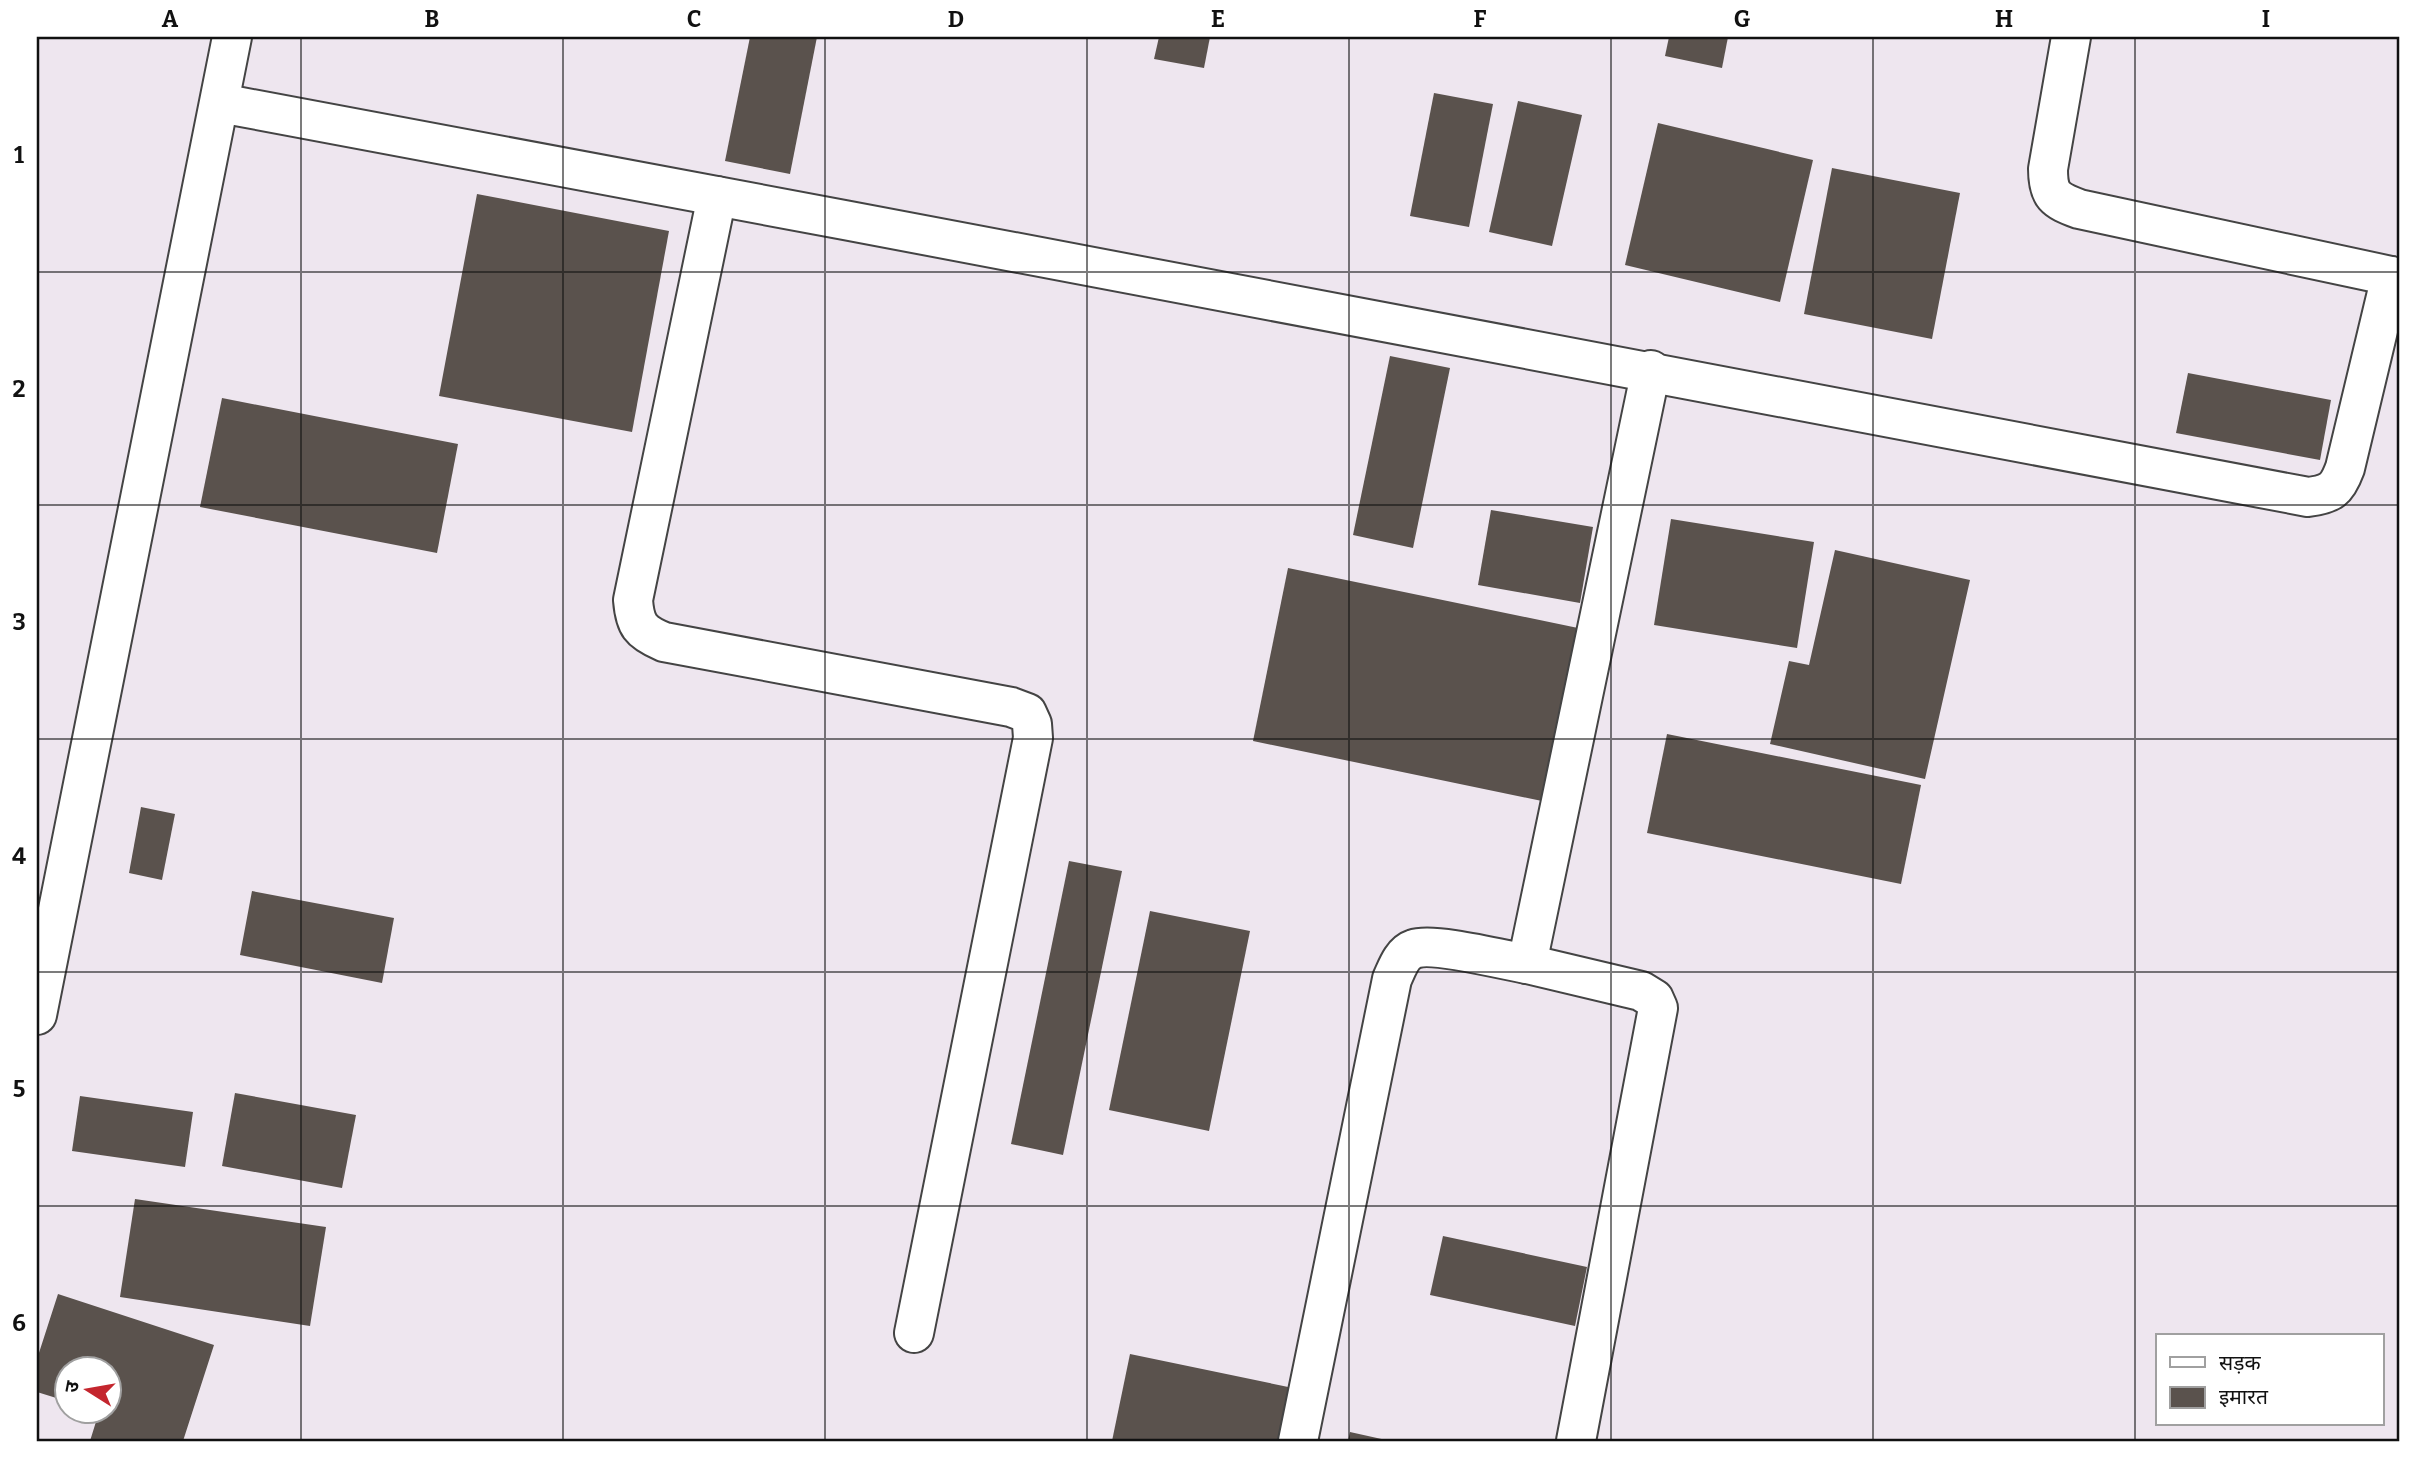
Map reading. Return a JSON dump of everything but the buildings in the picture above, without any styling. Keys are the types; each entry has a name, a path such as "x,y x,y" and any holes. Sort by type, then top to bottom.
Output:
{"lane":[{"path":"37,1014 232,37"},
{"path":"220,103 1651,370 2308,497 2324,494 2338,485 2345,468 2395,277 2079,209 2060,201 2048,187 2048,169 2071,37"},
{"path":"717,196 633,600 634,617 646,634 664,642 1011,707 1027,713 1032,724 1033,738 914,1333"},
{"path":"1527,964 1651,370"},
{"path":"1298,1441 1392,979 1400,961 1413,949 1430,947 1527,964 1642,992 1654,999 1658,1008 1576,1441"}],"shaded area":[{"path":"37,37 2399,37 2399,1441 37,1441"}]}
